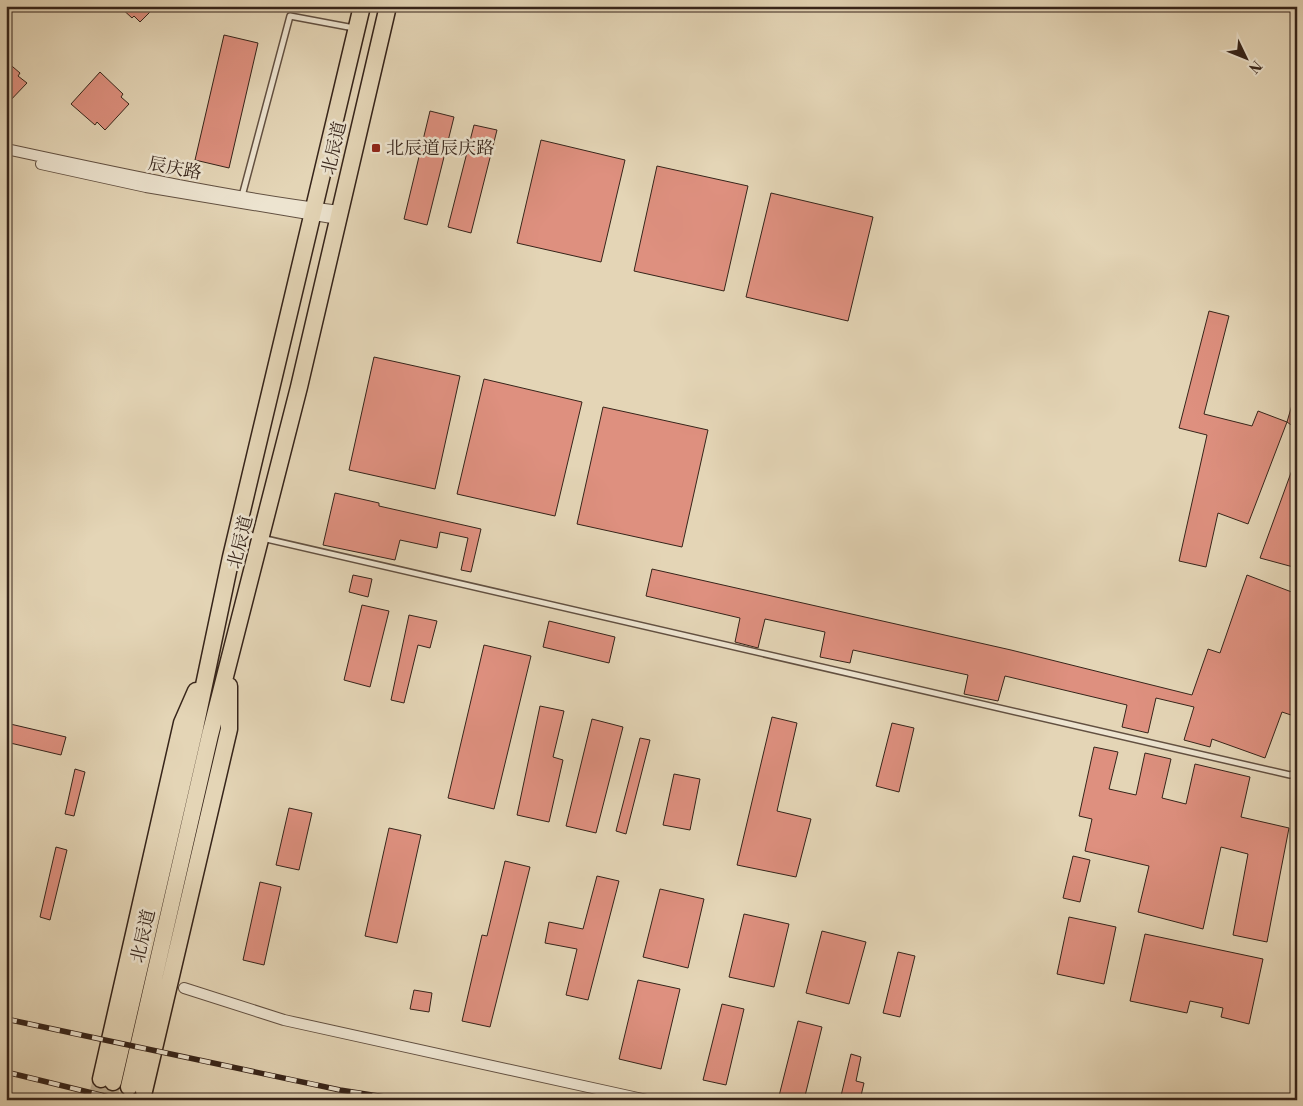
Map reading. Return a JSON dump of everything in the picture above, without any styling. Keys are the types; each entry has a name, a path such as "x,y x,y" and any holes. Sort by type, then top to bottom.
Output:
{"main road":[{"name":"北辰道","path":"362,6 237,532 122,1085 262,538 388,6"}],"street":[{"name":"辰庆路","path":"6,149 241,201"},
{"name":"辰庆路","path":"6,156 146,187 339,215"},
{"path":"184,988 284,1020 647,1100"}],"lane":[{"path":"241,201 290,16 357,28"},
{"path":"237,532 1290,776 1297,772"}],"building":[{"path":"119,6 156,6 140,22 134,16 132,18"},
{"path":"224,35 258,43 229,168 195,160"},
{"path":"6,61 20,73 18,76 27,83 6,105"},
{"path":"100,72 123,94 121,97 129,104 105,130 97,122 95,125 71,104"},
{"path":"430,111 454,117 427,225 404,219"},
{"path":"474,125 497,130 471,233 448,227"},
{"path":"541,140 625,160 601,262 517,243"},
{"path":"657,166 748,186 724,291 634,271"},
{"path":"771,193 873,217 848,321 746,297"},
{"path":"1209,311 1229,316 1204,414 1252,426 1258,411 1287,422 1248,524 1218,513 1206,567 1179,561 1207,435 1179,428"},
{"path":"374,357 460,376 435,489 349,470"},
{"path":"484,379 582,402 555,516 457,494"},
{"path":"1294,398 1297,398 1297,429 1287,422"},
{"path":"603,407 708,430 682,547 577,524"},
{"path":"1297,459 1297,568 1260,558"},
{"path":"335,493 379,503 379,506 481,529 471,572 461,570 468,538 440,532 437,548 400,540 395,560 323,545"},
{"path":"652,569 1011,650 1192,695 1208,649 1220,653 1247,575 1297,594 1297,717 1282,712 1265,758 1212,739 1210,747 1184,740 1194,707 1156,698 1148,733 1122,727 1127,705 1005,676 998,701 964,694 968,675 853,650 850,663 820,657 825,632 765,619 758,648 735,642 740,618 646,596"},
{"path":"353,575 372,579 368,597 349,592"},
{"path":"362,605 389,611 370,687 344,680"},
{"path":"409,615 437,621 430,648 418,645 404,703 391,700"},
{"path":"549,621 615,637 609,663 543,647"},
{"path":"484,645 531,656 494,809 448,798"},
{"path":"540,706 564,711 553,757 563,760 549,822 517,815"},
{"path":"772,717 797,723 777,811 811,819 796,877 737,865"},
{"path":"592,719 623,727 596,833 566,826"},
{"path":"6,723 66,737 61,755 6,742"},
{"path":"892,723 914,728 899,792 876,786"},
{"path":"640,738 650,740 626,834 616,831"},
{"path":"1094,747 1118,752 1109,789 1136,795 1145,753 1171,759 1162,798 1186,804 1195,764 1250,777 1241,817 1289,828 1267,942 1233,935 1248,854 1221,847 1203,929 1138,912 1149,866 1085,851 1092,819 1079,816"},
{"path":"75,769 85,772 74,816 65,814"},
{"path":"674,774 700,779 690,830 663,825"},
{"path":"289,808 312,813 299,870 276,865"},
{"path":"389,828 421,835 397,943 365,936"},
{"path":"56,847 67,850 50,920 40,917"},
{"path":"1073,856 1090,860 1080,902 1063,898"},
{"path":"505,861 530,867 490,1027 462,1021 482,935 487,936"},
{"path":"597,876 619,881 588,1000 566,995 577,949 545,943 549,922 583,929"},
{"path":"260,882 281,887 264,965 243,960"},
{"path":"660,889 704,899 688,968 643,957"},
{"path":"744,914 789,924 774,987 729,977"},
{"path":"1069,917 1116,927 1104,984 1057,974"},
{"path":"822,931 866,942 849,1004 806,993"},
{"path":"1145,934 1263,959 1249,1024 1221,1017 1223,1008 1190,1001 1187,1013 1130,1001"},
{"path":"898,952 915,956 900,1017 883,1013"},
{"path":"638,980 680,989 661,1069 619,1059"},
{"path":"414,990 432,993 429,1012 410,1009"},
{"path":"722,1004 744,1009 726,1085 703,1080"},
{"path":"798,1021 822,1027 804,1100 779,1096"},
{"path":"851,1054 861,1057 856,1081 864,1083 860,1100 840,1100"}],"tunnel":[{"path":"96,1100 101,1079"},
{"path":"109,1100 113,1082"}],"railway":[{"path":"6,1019 340,1090 404,1100"},
{"path":"6,1072 121,1100"}],"place":[{"name":"北辰道辰庆路","path":"376,148"}]}
